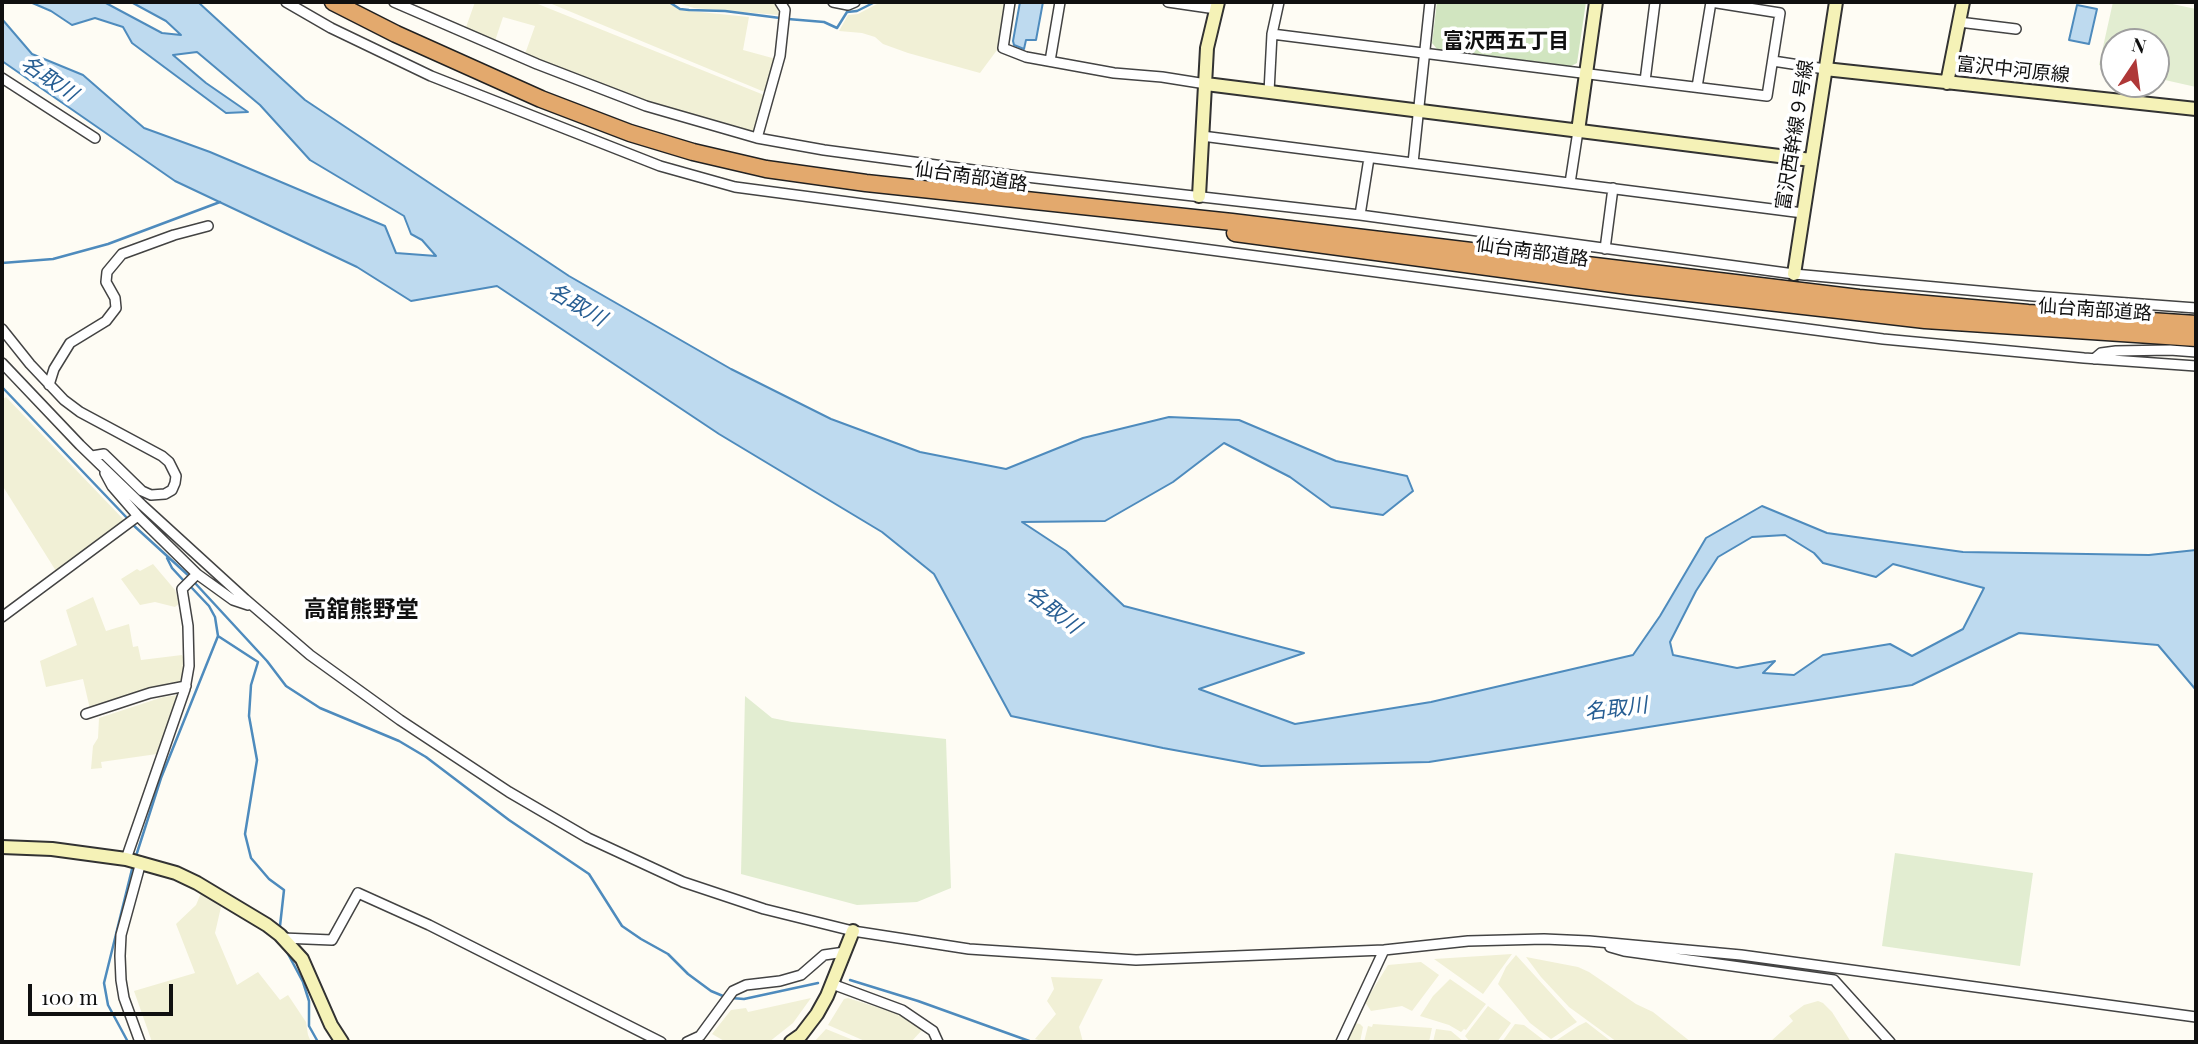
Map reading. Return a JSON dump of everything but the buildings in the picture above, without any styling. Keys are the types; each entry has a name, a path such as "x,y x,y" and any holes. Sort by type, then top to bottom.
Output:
{"highway":[{"name":"仙台南部道路","path":"333,2 396,34 541,99 630,133 766,169 987,202 1628,286 1925,320 2196,338"},
{"name":"仙台南部道路","path":"866,183 1232,222 1859,298 2196,324"}],"street":[{"path":"286,2 331,28 431,76 660,166 735,187 1883,339 2196,366"},
{"path":"394,2 537,64 646,106 757,138 824,150 1018,176 1360,215 1794,274 2033,296 2196,307"},
{"path":"757,138 780,56 785,10 780,2"},
{"path":"833,2 848,5 855,2"},
{"path":"1010,2 1003,48 1026,57 1114,73 1811,160"},
{"path":"1050,61 1060,2"},
{"path":"1168,2 1217,5 1207,48 1199,196"},
{"path":"1269,92 1272,34 1279,2"},
{"path":"1413,163 1430,2"},
{"path":"1570,183 1596,2"},
{"path":"1645,80 1655,2"},
{"path":"1272,34 1767,96 1780,13 1711,2 1698,87"},
{"name":"富沢西幹線９号線","path":"1794,274 1836,2"},
{"path":"1947,83 1963,2"},
{"path":"1959,22 2016,29"},
{"path":"1773,61 1825,69"},
{"name":"富沢中河原線","path":"1825,69 2196,108"},
{"path":"2,78 95,138"},
{"path":"1202,136 1803,213"},
{"path":"1360,215 1368,158"},
{"path":"1605,249 1613,188"},
{"path":"49,385 54,369 70,343 106,321 116,308 115,298 106,282 107,272 122,254 174,234 208,226"},
{"path":"2,329 64,400 80,412 162,456 172,468 176,477 175,483 172,490 165,494 151,495 142,491 104,454 95,459"},
{"path":"2094,359 2101,353 2116,351 2170,349 2196,352"},
{"path":"2,363 142,505 254,607 310,655 400,720 509,792 588,838 683,882 764,909 853,931 969,949 1136,960 1384,950 1468,941 1589,941 1741,955 2196,1017"},
{"path":"95,459 133,520 197,575 233,600 254,607"},
{"path":"2,617 133,520"},
{"path":"140,1042 124,998 121,980 121,935 134,861 186,686 189,666 187,619 182,589 197,575"},
{"path":"86,714 150,693 186,686"},
{"path":"2,847 84,852 134,861 176,873 197,883 267,925 302,959 331,1025 342,1042"},
{"path":"282,938 332,940 358,893 429,925 661,1042"},
{"path":"791,1042 801,1035 817,1014 853,931"},
{"path":"1589,941 1624,951 1834,980 1890,1042"},
{"path":"1341,1042 1384,950"},
{"path":"687,1042 700,1036 733,991 746,985 780,981 801,975 824,955 845,952"},
{"path":"832,984 902,1010 933,1031 938,1042"}],"green space":[{"path":"475,2 533,2 764,95 756,133 678,114 525,54 535,26 503,17 495,41 465,30"},
{"path":"547,2 667,2 680,10 749,17 743,50 776,59 767,93"},
{"path":"675,2 776,2 779,15 694,8"},
{"path":"1006,2 997,50 980,73 908,53 862,33 839,31 848,15 858,14 879,3"},
{"path":"1437,2 1586,2 1577,63 1571,66 1437,49 1432,43"},
{"path":"2113,2 2163,2 2196,9 2196,87 2170,81 2170,28 2107,28"},
{"path":"6,397 126,522 56,571 2,485 2,400"},
{"path":"153,564 175,590 180,603 175,607 155,602 140,605 121,579 137,569 140,571"},
{"path":"93,597 106,631 129,624 133,647 138,646 141,660 182,655 185,662 182,684 170,685 90,709 83,679 46,687 40,661 77,645 66,610"},
{"path":"179,695 157,754 101,762 102,768 91,769 93,746 98,738 99,718 163,697"},
{"path":"745,696 772,718 946,739 951,888 917,902 857,905 741,874"},
{"path":"1895,853 2033,873 2020,966 1882,946"},
{"path":"201,893 221,907 215,933 237,985 258,972 280,1000 288,995 306,1022 311,1042 152,1042 134,991 195,973 176,924 196,905"},
{"path":"1512,954 1483,994 1434,959"},
{"path":"1516,955 1577,1022 1551,1039 1530,1023 1498,984 1506,967"},
{"path":"1526,957 1578,967 1589,972 1636,1004 1653,1012 1691,1042 1617,1042 1569,1007"},
{"path":"1421,962 1439,975 1412,1011 1402,1006 1371,1011 1365,1002 1388,965"},
{"path":"1051,977 1103,979 1079,1027 1083,1042 1045,1042 1035,1039 1056,1014 1047,1001 1054,989"},
{"path":"1450,979 1486,1004 1466,1030 1461,1032 1449,1025 1420,1016 1433,996"},
{"path":"811,998 793,1023 769,1042 726,1042 712,1034 731,1010 746,1008 748,1012"},
{"path":"844,999 895,1013 923,1029 911,1042 867,1042 828,1025"},
{"path":"1818,1001 1832,1012 1851,1042 1770,1042 1793,1021 1789,1016 1804,1005"},
{"path":"1488,1006 1511,1023 1497,1042 1470,1042 1465,1036"},
{"path":"1586,1022 1612,1042 1554,1042 1578,1026"},
{"path":"1355,1023 1363,1027 1360,1042 1347,1042"},
{"path":"1373,1024 1432,1028 1429,1042 1364,1042 1368,1026 1372,1027"},
{"path":"1515,1024 1524,1025 1546,1042 1502,1042"},
{"path":"826,1029 858,1042 814,1042"},
{"path":"1436,1029 1451,1031 1464,1042 1433,1042"}],"water":[{"name":"名取川","path":"30,2 104,2 162,33 181,35 166,21 131,2 198,2 305,100 569,276 731,369 831,419 920,452 1006,469 1083,438 1169,417 1239,420 1336,461 1407,476 1413,491 1383,515 1331,507 1290,477 1224,443 1173,482 1105,521 1022,522 1066,551 1124,606 1304,653 1199,689 1295,724 1431,702 1633,655 1660,616 1706,538 1762,506 1827,533 1963,552 2149,555 2196,550 2196,690 2158,645 2019,633 1912,685 1429,762 1261,766 1011,716 934,574 882,532 719,434 497,286 411,301 357,267 175,181 2,61 2,19 32,54 83,75 144,128 210,152 385,226 396,253 436,256 422,240 411,234 404,216 310,160 260,105 197,52 173,55 206,83 248,112 226,113 132,43 123,27 95,18 72,25 51,11","holes":["1785,535 1814,553 1823,563 1876,577 1893,564 1984,588 1963,629 1912,656 1890,644 1823,655 1794,675 1763,673 1775,661 1737,668 1673,655 1670,642 1696,591 1718,557 1752,537"]},
{"path":"1020,2 1043,2 1036,40 1026,40 1024,49 1014,45 1013,41"},
{"path":"2077,5 2097,9 2089,44 2069,40"}],"waterway":[{"path":"669,2 680,9 780,18"},
{"path":"788,19 824,22 837,28 847,12 857,11 875,2"},
{"path":"2,263 53,259 108,244 220,202"},
{"path":"2,387 128,519"},
{"path":"132,524 189,576"},
{"path":"167,558 184,581"},
{"path":"195,583 267,661 286,686 320,708 399,741 426,757 509,820 589,874 622,926 668,954 688,974 711,991 723,996"},
{"path":"136,856 161,778 218,636 215,617 209,606 191,587"},
{"path":"218,636 258,662 251,685 249,716 257,760 245,834 251,858 269,879 284,890 280,926"},
{"path":"128,1042 108,1005 104,983 133,865"},
{"path":"287,952 303,982 309,1001 309,1026 318,1042"},
{"path":"850,980 1032,1042"},
{"path":"731,998 744,999 818,983"}],"district":[{"name":"富沢西五丁目","path":"1506,41"},
{"name":"高舘熊野堂","path":"361,610"}]}
